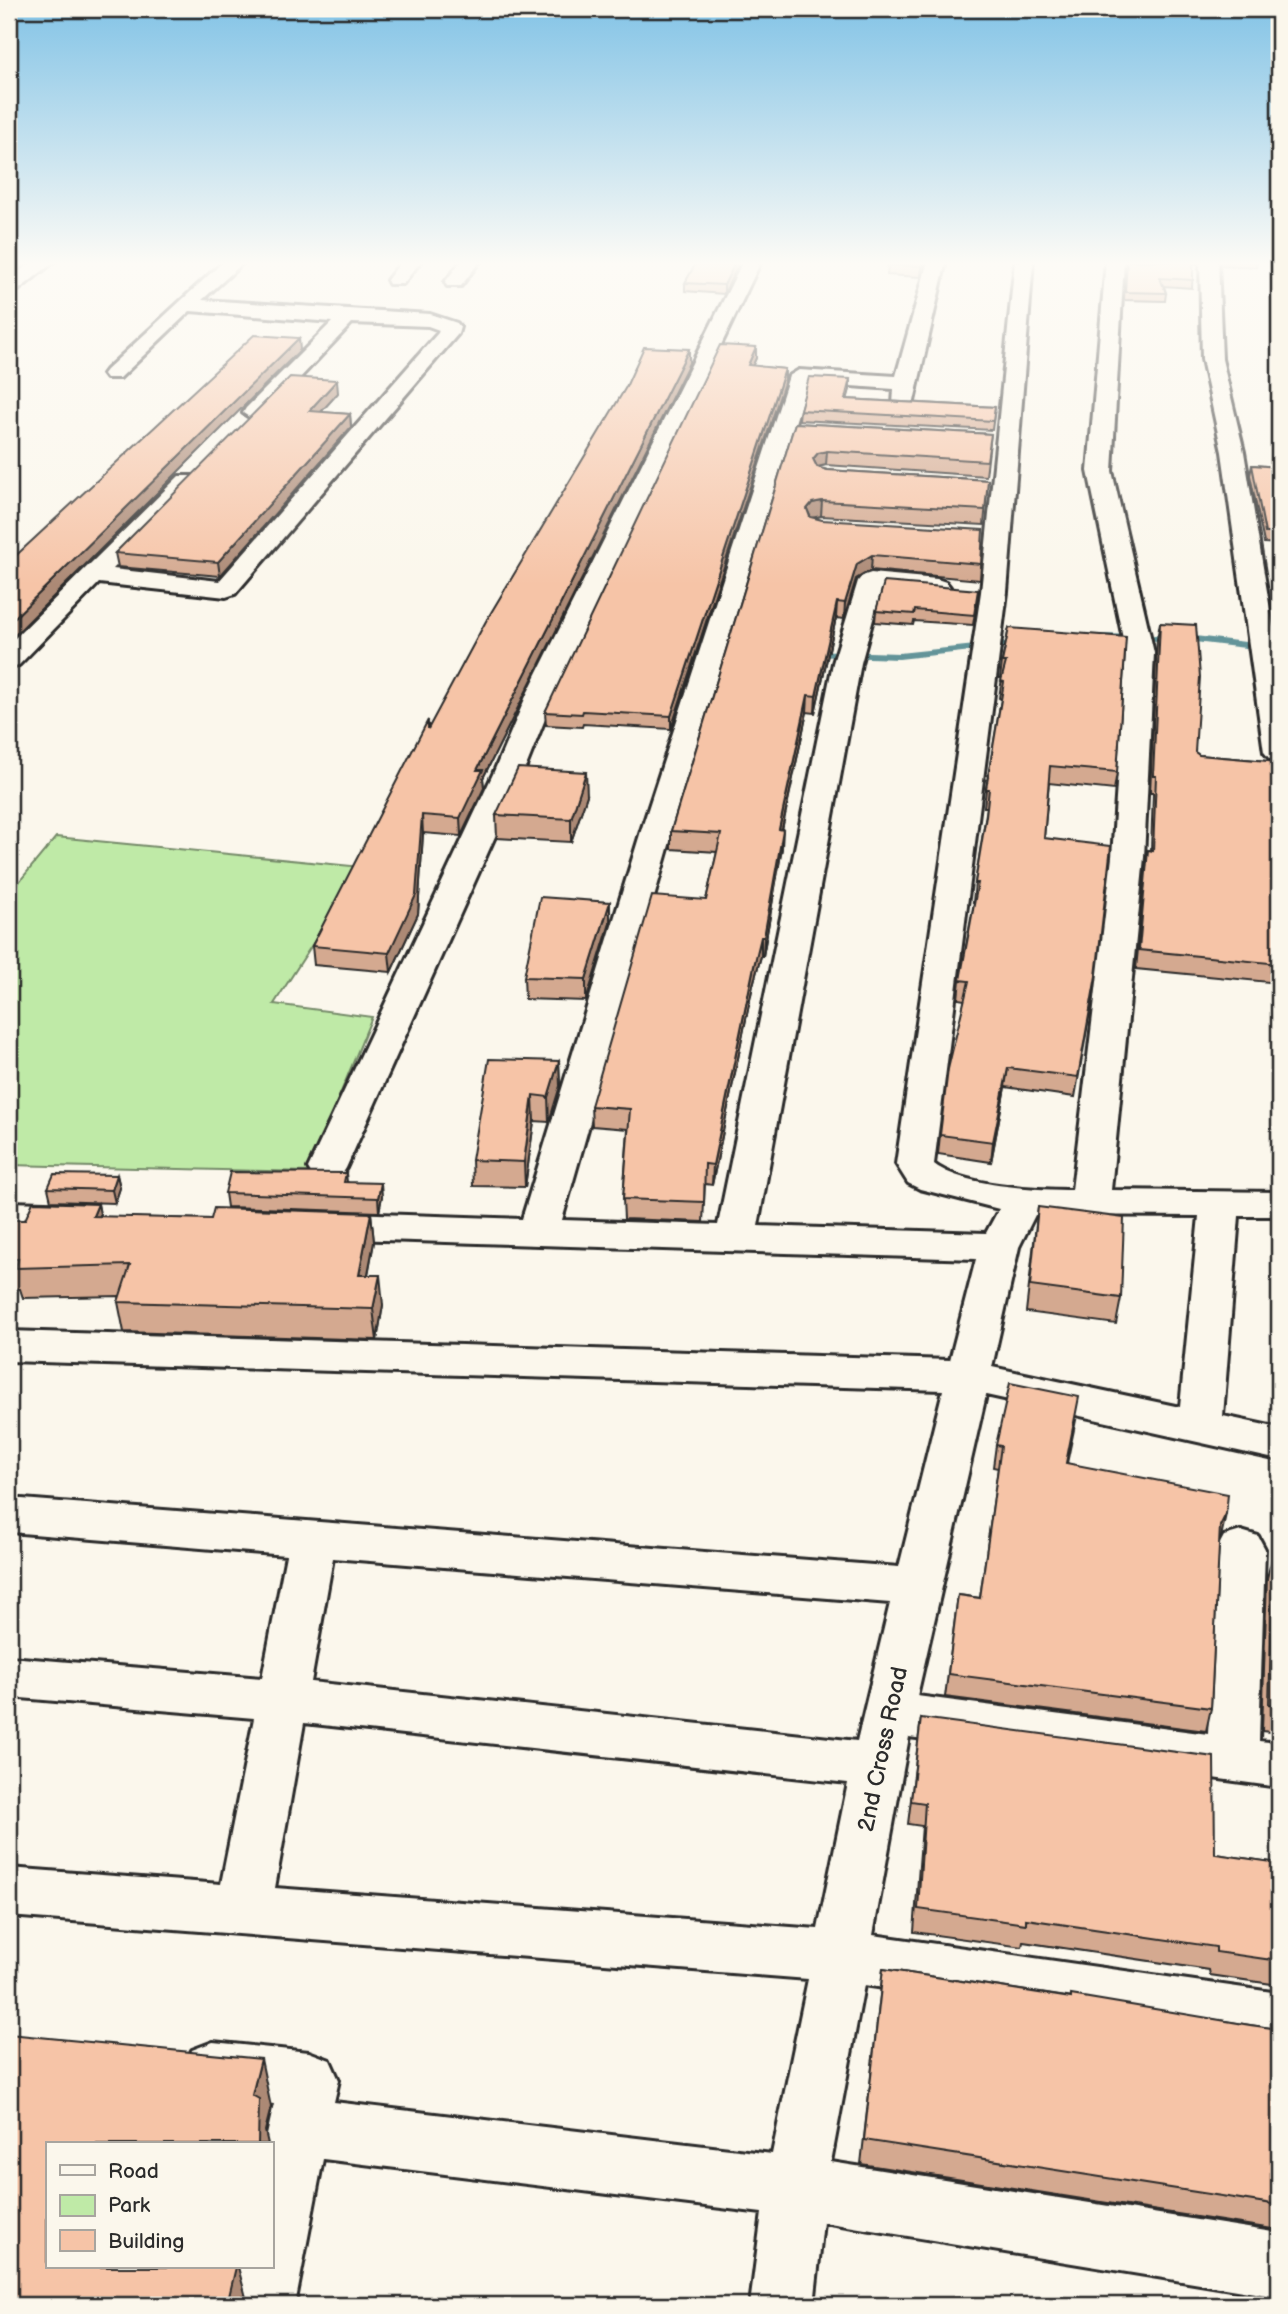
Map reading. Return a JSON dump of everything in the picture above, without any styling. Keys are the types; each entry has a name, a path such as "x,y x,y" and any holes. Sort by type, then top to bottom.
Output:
{"street":[{"path":"113,374 118,369"},
{"path":"240,428 298,369"},
{"path":"93,575 226,589 418,369"},
{"path":"327,1168 503,786 541,694 699,369"},
{"path":"904,405 909,369"},
{"path":"1014,369 995,592 915,1164 922,1174 933,1180 1022,1202 1279,1204"},
{"path":"1090,1203 1128,857 1140,653 1100,471 1107,369"},
{"path":"1214,369 1233,453 1279,752"},
{"path":"538,1232 640,885 795,428 799,376 905,383"},
{"path":"981,439 1008,440"},
{"path":"9,659 202,466"},
{"path":"977,485 1004,486"},
{"path":"972,534 1000,536"},
{"path":"735,1238 846,663 871,581 995,592"},
{"name":"2nd Cross Road","path":"782,2305 796,2187 838,1956 888,1713 966,1376 999,1247 1022,1202"},
{"path":"1200,1428 1220,1205"},
{"path":"9,1215 120,1218"},
{"path":"287,1224 999,1247"},
{"path":"9,1346 966,1376 1279,1444"},
{"path":"9,1515 918,1587"},
{"path":"244,1908 313,1537"},
{"path":"888,1713 1256,1762 1241,1549"},
{"path":"9,1677 283,1700 878,1765"},
{"path":"9,1892 244,1908 838,1956 1279,2020"},
{"path":"159,2065 309,2080 273,2255"},
{"path":"300,2127 796,2187 1279,2265"},
{"path":"262,2305 270,2268"}],"green space":[{"path":"56,837 362,867 274,1004 372,1017 308,1172 9,1165 9,894"}],"building":[{"path":"217,369 267,369 9,623 9,562"},
{"path":"634,369 679,369 477,770 483,770 460,818 422,815 416,895 389,953 312,946 428,720 428,729 486,621 626,387"},
{"path":"709,369 785,369 671,716 583,711 582,714 545,712"},
{"path":"290,377 337,380 309,411 350,414 218,562 115,553"},
{"path":"809,377 850,379 845,399 995,407 993,421 800,410"},
{"path":"795,423 991,434 987,461 827,451 818,453 813,459 817,467 827,470 988,480 985,510 822,501 812,503 807,509 810,517 822,520 983,530 981,564 872,555 857,564 845,603 837,602 816,696 808,695 779,829 783,830 764,937 761,937 754,966 713,1165 705,1164 704,1202 623,1199 630,1109 591,1106 652,896 706,900 721,834 671,831"},
{"path":"1252,465 1279,467 1279,533 1265,533"},
{"path":"884,582 978,590 974,615 915,610 914,614 876,611"},
{"path":"1160,623 1196,625 1200,677 1195,752 1199,755 1279,762 1279,964 1139,950 1148,850 1153,851 1156,776 1153,776"},
{"path":"1009,628 1126,637 1117,772 1050,766 1044,838 1111,846 1096,976 1078,1077 1008,1068 993,1142 940,1135 948,1069 969,981 960,980 978,883 975,883 989,789 986,789 1004,682 1001,681 1006,662 1002,662"},
{"path":"518,768 586,772 571,819 496,815"},
{"path":"540,897 610,902 586,979 524,977"},
{"path":"489,1059 559,1061 548,1097 533,1095 524,1162 472,1160"},
{"path":"230,1172 346,1173 344,1182 381,1183 378,1198 225,1193"},
{"path":"54,1174 117,1175 112,1190 48,1188"},
{"path":"33,1202 98,1204 93,1216 211,1219 214,1208 371,1213 359,1275 380,1275 373,1309 118,1302 130,1265 16,1268 18,1259 9,1259 9,1220 25,1220"},
{"path":"1038,1207 1124,1218 1121,1298 1030,1286"},
{"path":"1010,1383 1079,1397 1066,1463 1228,1494 1226,1514 1220,1526 1211,1708 948,1674 958,1595 980,1598 1001,1446 996,1445"},
{"path":"1274,1551 1279,1551 1279,1705 1269,1704"},
{"path":"921,1718 1214,1757 1215,1854 1279,1863 1279,1961 1216,1952 1216,1947 1026,1919 1026,1924 918,1909 925,1803 911,1801"},
{"path":"883,1969 1071,1998 1071,1995 1279,2029 1279,2205 864,2140"},
{"path":"9,2034 261,2059 252,2095 259,2099 258,2142 46,2142 46,2268 236,2268 227,2305 9,2305"}],"waterway":[{"path":"1099,637 1195,639 1279,649"},
{"path":"810,653 899,656 1023,643"}]}
